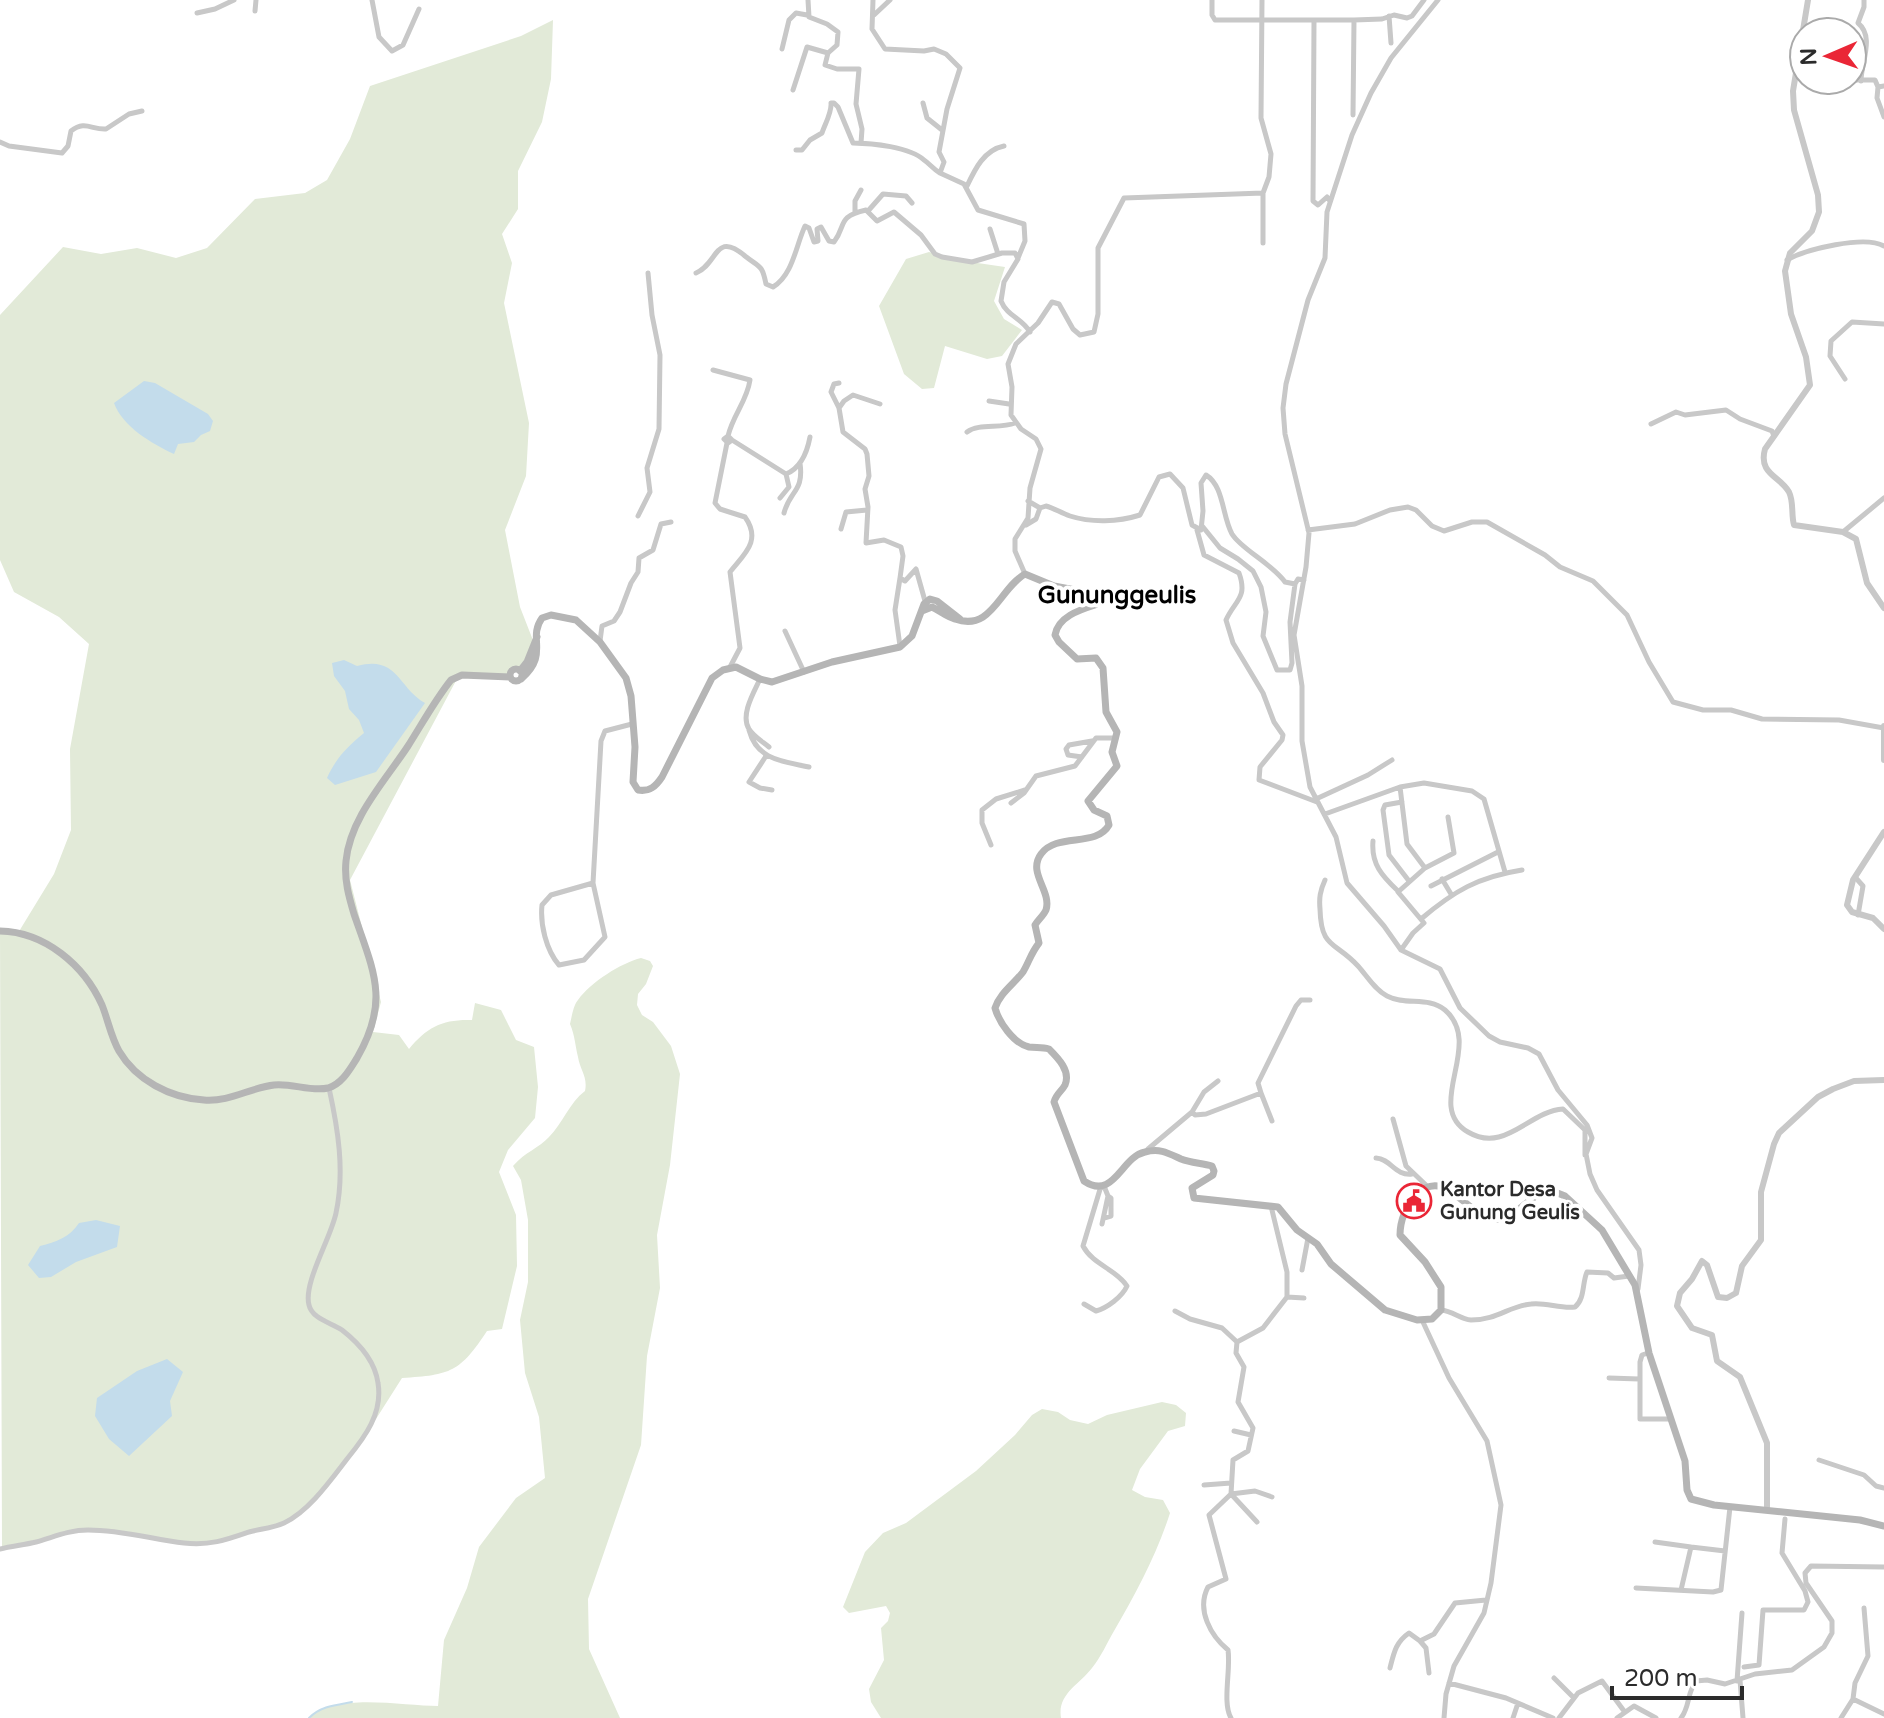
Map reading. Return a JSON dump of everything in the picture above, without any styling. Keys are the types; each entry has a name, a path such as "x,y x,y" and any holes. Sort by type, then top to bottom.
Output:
{"main road":[{"path":"922,611 932,607 962,621 976,621 990,614 1009,586 1025,574 1054,586 1091,593 1097,598 1095,605 1076,612 1060,623 1055,637 1077,659 1096,658 1103,664 1105,705 1108,718 1117,730 1112,752 1116,769 1088,801 1090,807 1107,816 1109,827 1099,835 1053,845 1040,854 1036,868 1046,904 1035,925 1039,943 1029,956 1025,969 1000,997 995,1008 1004,1026 1017,1040 1028,1046 1049,1049 1064,1067 1067,1077 1054,1102 1079,1172 1087,1184 1102,1186 1116,1177 1136,1155 1146,1152 1166,1151 1181,1159 1213,1168 1213,1175 1192,1188 1192,1196 1196,1199 1279,1208 1331,1264 1385,1310 1422,1320 1435,1318 1441,1310 1442,1292 1437,1279 1400,1232 1411,1201 1428,1187 1448,1189 1479,1213 1495,1219 1512,1215 1541,1193 1560,1194 1607,1236 1638,1291 1649,1353 1685,1461 1690,1497 1702,1503 1860,1520 1884,1526"},
{"path":"0,931 18,933 46,944 82,972 103,1008 118,1050 128,1064 144,1079 170,1093 190,1099 226,1100 277,1084 329,1088 342,1080 359,1055 372,1028 377,1003 375,980 346,884 346,862 353,831 451,680 462,675 510,677 515,681 529,658 540,619 554,616 576,620 600,642 629,684 635,747 633,782 638,790 648,790 662,777 712,678 729,668 744,669 772,682 844,659 900,647 912,636 925,601 938,601 962,621"}],"street":[{"path":"197,13 234,0"},
{"path":"255,11 256,0"},
{"path":"372,0 372,13 379,37 392,51 403,45 419,9"},
{"path":"808,0 808,15"},
{"path":"873,0 872,29 886,50 934,49 946,54 960,68 947,109 939,153 944,163 940,173"},
{"path":"873,15 890,0"},
{"path":"1212,0 1214,19 1262,20 1354,20 1397,15 1407,18 1424,0"},
{"path":"1262,0 1261,118 1271,154 1269,177 1263,193 1263,243"},
{"path":"1438,0 1391,58 1365,105 1330,201 1326,218 1325,258 1302,321 1283,408 1286,441 1308,530 1304,580 1294,639 1302,686 1302,741 1310,787 1336,837 1345,880 1401,950 1438,967 1460,1008 1491,1038 1539,1054 1558,1090 1590,1129 1592,1138 1586,1159"},
{"path":"782,49 789,20 796,13 808,15 837,30 837,45 828,53 824,63 830,67 859,70 856,104 862,129 861,143"},
{"path":"1389,16 1391,43"},
{"path":"1407,18 1412,30"},
{"path":"1314,20 1313,201 1318,205 1327,197 1330,201"},
{"path":"1353,115 1354,20"},
{"path":"793,90 807,47 828,53"},
{"path":"1881,86 1877,98 1884,117"},
{"path":"1794,96 1794,110 1820,207 1815,228 1792,251 1785,271 1791,314 1806,357 1810,385 1765,449 1764,462 1770,475 1789,492 1793,524 1843,532 1858,541 1867,583 1884,608"},
{"path":"796,150 802,150 810,140 822,133 832,103 838,107 852,142 877,144 918,156 940,173 967,187 978,210 1024,224 1025,241 1004,282 1001,301 1011,316 1022,321 1030,332"},
{"path":"923,103 927,118 943,130"},
{"path":"0,142 62,153 68,146 71,131 79,126 106,129 129,114 142,111"},
{"path":"967,187 973,170 992,149 1004,146"},
{"path":"855,213 855,201 861,190"},
{"path":"1025,525 1041,447 1036,439 1015,423 1009,404 1012,387 1008,370 1016,344 1030,332 1052,302 1059,304 1073,329 1080,335 1094,332 1098,314 1098,248 1124,198 1263,193"},
{"path":"696,273 719,250 730,246 762,267 768,287 775,286 798,252 804,227 809,228 814,242 818,241 817,229 821,227 829,241 834,242 843,221 855,213 868,211 883,194 906,196 912,203"},
{"path":"868,211 876,221 888,213 896,213 939,256 972,262 1014,253 1018,259"},
{"path":"990,229 998,254"},
{"path":"1787,260 1840,244 1872,241 1884,246"},
{"path":"638,516 650,492 647,468 659,429 660,355 648,273"},
{"path":"1845,379 1830,356 1831,341 1852,322 1884,324"},
{"path":"713,370 750,380 747,397 735,412 715,503 720,509 745,517 752,535 751,546 729,576 736,604 740,648 729,668"},
{"path":"839,383 833,386 831,392 839,408 843,432 867,454 866,543 884,540 901,547 903,556 895,610 900,647"},
{"path":"839,408 853,395 880,404"},
{"path":"989,401 1009,404"},
{"path":"1651,424 1676,412 1685,415 1726,410 1772,431 1774,436"},
{"path":"967,432 974,428 1015,423"},
{"path":"786,474 800,463 810,437"},
{"path":"729,440 786,474 789,487 780,498"},
{"path":"784,513 800,487 800,463"},
{"path":"1028,501 1040,508 1046,506 1090,520 1132,518 1140,515 1159,477 1170,474 1176,477 1183,488 1192,525 1200,528 1220,548 1253,571 1261,587 1266,612 1263,636 1277,670 1290,670 1289,644 1295,584 1298,579 1304,580"},
{"path":"1295,584 1285,582 1274,568 1234,538 1216,485 1206,475 1201,483 1200,528 1204,555 1239,573 1243,583 1242,595 1226,620 1233,643 1263,693 1274,722 1283,735 1260,767 1260,782 1317,801 1392,760"},
{"path":"1843,532 1884,498"},
{"path":"1308,530 1355,524 1390,510 1408,507 1416,510 1432,526 1444,531 1472,522 1487,522 1560,567 1588,578 1611,597 1627,615 1667,695 1675,704 1703,710 1731,710 1762,719 1839,720 1884,728 1884,760"},
{"path":"1025,574 1015,545 1017,534 1036,519 1040,508"},
{"path":"841,529 846,512 867,510"},
{"path":"600,642 601,626 614,621 620,612 638,572 639,558 654,549 661,524 671,522"},
{"path":"900,578 905,581 916,569 925,601"},
{"path":"785,631 804,672"},
{"path":"760,679 749,707 749,729 753,742 766,756 809,767"},
{"path":"593,883 551,895 542,905 545,934 559,965 584,960 605,937 593,883 602,736 609,729 632,724"},
{"path":"749,729 769,747"},
{"path":"1082,757 1068,755 1066,749 1069,745 1102,737 1116,738"},
{"path":"1011,803 1036,776 1072,767 1093,741"},
{"path":"766,756 749,782 772,790"},
{"path":"1325,814 1400,787 1428,783 1464,789 1481,795 1505,872"},
{"path":"1400,787 1407,844 1425,868"},
{"path":"991,845 982,823 982,810 996,799 1026,789"},
{"path":"1402,802 1385,805 1383,810 1389,855 1409,881"},
{"path":"1398,891 1425,868 1454,853 1448,817"},
{"path":"1884,832 1855,877 1847,905 1850,911 1873,918 1884,929"},
{"path":"1373,841 1372,853 1376,866 1424,924 1401,950"},
{"path":"1431,886 1498,852"},
{"path":"1421,919 1451,894 1505,872 1522,870"},
{"path":"1855,877 1863,886 1858,915"},
{"path":"1442,879 1451,894"},
{"path":"1325,880 1319,896 1321,930 1326,939 1354,962 1384,995 1436,1004 1457,1023 1460,1046 1451,1097 1459,1125 1476,1136 1497,1138 1542,1115 1563,1109 1585,1130 1586,1159 1597,1190 1639,1250 1638,1291"},
{"path":"1272,1121 1258,1086 1260,1078 1298,1002 1310,1000"},
{"path":"1767,1510 1769,1447 1749,1396 1737,1374 1717,1361 1712,1335 1692,1328 1677,1306 1677,1299 1702,1261 1707,1265 1718,1297 1727,1298 1736,1293 1742,1266 1761,1240 1761,1192 1774,1144 1781,1131 1818,1097 1833,1089 1854,1081 1884,1080"},
{"path":"1146,1152 1192,1112 1204,1092 1218,1081"},
{"path":"0,1549 78,1530 108,1531 208,1545 229,1541 284,1523 303,1510 362,1441 379,1405 376,1372 371,1359 341,1329 311,1311 308,1303 311,1282 329,1238 339,1195 340,1150 329,1088"},
{"path":"1192,1112 1195,1115 1206,1114 1261,1093"},
{"path":"1393,1119 1406,1166 1428,1187"},
{"path":"1376,1158 1385,1159 1395,1171 1413,1174"},
{"path":"1102,1186 1111,1198 1113,1210 1111,1216 1103,1221 1108,1196"},
{"path":"1084,1304 1096,1311 1101,1309 1124,1292 1127,1286 1122,1278 1090,1256 1083,1246 1102,1186"},
{"path":"1106,1205 1113,1210"},
{"path":"1237,1342 1263,1328 1287,1297 1287,1272 1271,1206"},
{"path":"1302,1270 1309,1237"},
{"path":"1441,1310 1452,1312 1462,1319 1479,1319 1497,1317 1528,1304 1575,1307 1581,1301 1587,1272 1608,1273 1614,1278 1629,1276"},
{"path":"1287,1297 1304,1298"},
{"path":"1175,1311 1190,1319 1222,1328 1237,1342"},
{"path":"1422,1320 1449,1378 1487,1441 1500,1492 1500,1518 1484,1613 1455,1663 1448,1682 1444,1718"},
{"path":"1237,1342 1236,1353 1244,1367 1238,1402 1253,1424 1248,1451 1233,1460 1231,1494 1257,1522"},
{"path":"1649,1353 1641,1356 1640,1419 1671,1419"},
{"path":"1609,1378 1639,1379"},
{"path":"1234,1431 1252,1435"},
{"path":"1819,1460 1864,1475 1876,1486 1884,1488"},
{"path":"1204,1485 1231,1483"},
{"path":"1231,1718 1226,1702 1229,1689 1228,1650 1211,1632 1203,1607 1208,1587 1226,1579 1209,1515 1231,1494 1255,1491 1272,1497"},
{"path":"1636,1588 1721,1590 1730,1507"},
{"path":"1681,1718 1696,1681 1725,1684 1755,1674 1792,1670 1814,1657 1829,1641 1832,1621 1782,1553 1785,1519"},
{"path":"1655,1542 1725,1551"},
{"path":"1681,1590 1691,1547"},
{"path":"1744,1667 1759,1665 1763,1610 1806,1608 1808,1597 1802,1579 1807,1569 1815,1565 1884,1567"},
{"path":"1420,1641 1434,1634 1455,1603 1486,1600"},
{"path":"1841,1718 1853,1699 1855,1683 1868,1653 1864,1608"},
{"path":"1742,1613 1738,1681 1743,1718"},
{"path":"1390,1668 1399,1641 1409,1633 1426,1648 1429,1673"},
{"path":"1554,1678 1573,1697"},
{"path":"1448,1682 1518,1703 1533,1715 1556,1718 1573,1697 1602,1681 1624,1711"},
{"path":"1853,1699 1884,1714"},
{"path":"1513,1718 1518,1703"},
{"path":"1617,1718 1634,1706 1656,1718"}],"green space":[{"path":"553,20 551,79 542,122 518,171 518,209 502,234 512,263 504,303 529,423 526,476 505,530 520,607 536,648 531,664 507,674 459,675 350,880 381,1002 373,1032 399,1035 409,1049 436,1026 472,1020 475,1003 501,1010 516,1040 534,1047 538,1087 535,1118 508,1150 499,1172 516,1215 517,1266 502,1329 487,1331 469,1355 453,1369 402,1378 362,1441 303,1510 284,1523 208,1545 128,1533 78,1530 2,1548 0,931 18,933 54,874 71,830 70,749 89,644 59,617 14,592 0,560 0,315 63,247 101,254 137,248 176,258 207,248 255,199 305,193 327,180 350,139 370,86 521,36"},
{"path":"929,252 957,260 1005,267 994,301 1004,319 1022,330 1002,356 987,359 945,346 934,388 922,389 904,374 879,306 906,259"},
{"path":"641,958 650,961 653,966 638,994 637,1005 642,1015 653,1022 671,1046 680,1074 670,1165 657,1235 660,1288 647,1356 641,1445 588,1599 589,1649 620,1718 309,1718 320,1710 352,1703 438,1706 444,1640 467,1588 479,1547 516,1498 545,1478 539,1417 525,1373 520,1320 528,1282 528,1220 521,1180 513,1166 549,1137 585,1091 585,1078 570,1024 576,1002 607,974"},
{"path":"1162,1402 1176,1405 1186,1413 1185,1426 1168,1431 1140,1469 1132,1490 1145,1497 1163,1500 1170,1513 1138,1588 1098,1659 1062,1702 1061,1718 881,1718 871,1702 869,1689 884,1660 881,1628 888,1621 890,1613 886,1606 849,1613 843,1607 865,1552 883,1533 906,1523 976,1471 1032,1415 1042,1409 1088,1424 1107,1415"}],"water":[{"path":"144,381 155,383 208,414 213,421 210,431 194,442 178,444 174,454 139,433 124,420 114,403"},
{"path":"344,660 357,666 371,664 389,669 425,703 376,772 335,785 327,778 330,771 342,753 364,733 359,720 349,709 345,691 334,676 332,663"},
{"path":"96,1220 120,1226 117,1247 76,1262 51,1277 39,1278 28,1265 40,1246 62,1238 79,1223"},
{"path":"167,1359 183,1372 170,1401 172,1416 129,1456 109,1439 95,1416 97,1398 137,1371"}],"waterway":[{"path":"309,1718 324,1708 352,1702"}],"place":[{"name":"Kantor Desa Gunung Geulis","path":"1414,1201"}],"district":[{"name":"Gununggeulis","path":"1117,595"}]}
